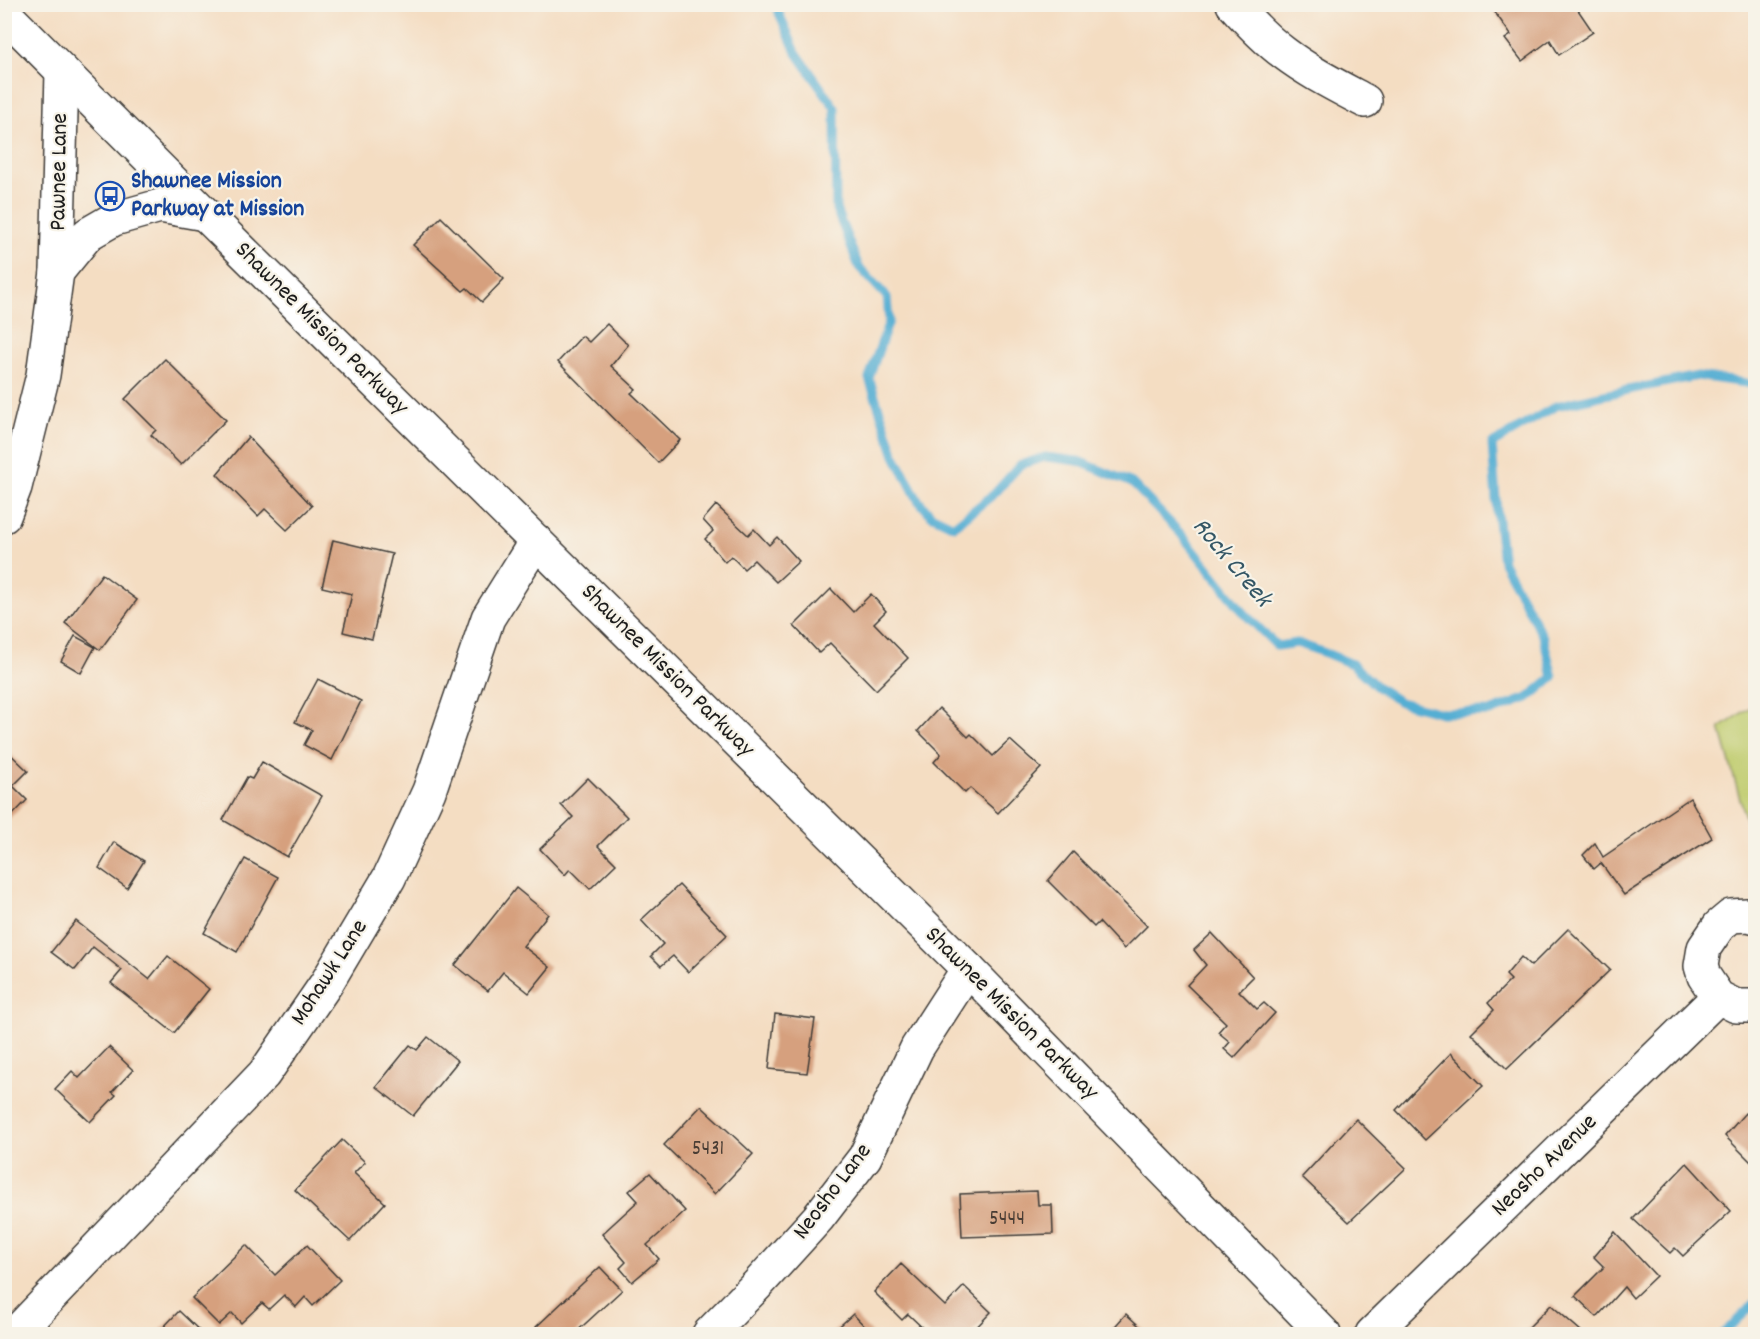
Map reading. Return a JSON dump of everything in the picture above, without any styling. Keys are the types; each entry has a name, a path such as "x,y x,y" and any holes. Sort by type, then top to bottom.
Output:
{"main road":[{"path":"1233,4 1284,54 1365,101"},
{"name":"Shawnee Mission Parkway","path":"4,13 968,969 1324,1335"},
{"name":"Pawnee Lane","path":"4,516 15,487 43,375 57,272 62,72"},
{"name":"Pawnee Lane","path":"57,272 88,234 114,219 160,206 205,214"},
{"name":"Mohawk Lane","path":"15,1335 264,1074 326,984 389,878 429,791 488,618 536,541"},
{"path":"1755,917 1731,916 1719,926 1704,948 1701,966 1704,976 1718,997 1736,1006 1755,1006"},
{"name":"Neosho Lane","path":"709,1335 818,1218 865,1157 917,1048 968,969"},
{"name":"Neosho Avenue","path":"1372,1335 1718,997"}],"green space":[{"path":"1755,704 1755,852 1720,728"}],"building":[{"path":"1489,4 1554,4 1555,6 1574,4 1593,32 1559,55 1550,40 1522,61 1505,39 1511,35"},
{"path":"441,217 504,279 482,302 467,288 463,291 413,245"},
{"path":"607,324 628,345 611,366 636,389 631,393 680,440 658,463 558,362 582,336 589,342"},
{"path":"165,359 226,420 181,465 151,435 156,430 125,399"},
{"path":"248,437 312,506 287,530 265,509 258,516 217,474"},
{"path":"716,505 748,535 754,529 769,545 777,537 799,561 776,582 754,560 744,569 731,556 725,562 705,539 713,531 703,520"},
{"path":"333,540 392,554 372,639 343,632 352,594 322,587"},
{"path":"102,574 137,600 100,650 65,623"},
{"path":"831,589 853,612 871,594 886,611 874,623 908,658 876,690 830,643 819,653 794,626"},
{"path":"75,636 95,647 81,673 61,661"},
{"path":"318,679 361,701 332,760 304,745 312,730 295,722"},
{"path":"939,708 968,737 971,734 993,756 1010,740 1041,768 998,813 970,788 965,793 934,762 941,754 918,731"},
{"path":"4,748 28,771 13,786 27,800 4,824"},
{"path":"262,762 322,796 287,857 223,820 247,777 252,779"},
{"path":"588,778 627,817 598,846 616,864 590,889 570,869 565,875 540,849 573,817 561,805"},
{"path":"1690,798 1712,838 1624,895 1601,863 1594,869 1583,855 1595,843 1603,857"},
{"path":"114,842 144,861 127,888 99,868"},
{"path":"1073,852 1147,926 1124,949 1099,922 1094,927 1048,881"},
{"path":"245,859 278,877 237,952 204,933"},
{"path":"679,885 727,935 688,972 673,956 661,966 651,956 663,944 641,920"},
{"path":"516,888 548,914 523,946 550,967 529,993 503,972 488,991 455,965"},
{"path":"76,921 149,979 168,956 209,989 174,1033 111,983 122,970 93,947 75,970 51,952"},
{"path":"1568,929 1610,970 1507,1069 1471,1033 1494,1010 1488,1003 1511,980 1506,975 1521,957 1531,966"},
{"path":"1212,933 1253,977 1239,991 1257,1009 1264,1003 1275,1013 1234,1058 1224,1049 1230,1042 1218,1032 1226,1023 1187,985 1206,965 1194,950"},
{"path":"775,1014 815,1019 807,1073 769,1069"},
{"path":"428,1037 458,1061 413,1116 376,1087 410,1045 417,1050"},
{"path":"109,1047 133,1070 112,1092 116,1095 90,1122 55,1089 72,1071 79,1078"},
{"path":"1451,1053 1483,1086 1425,1140 1396,1110"},
{"path":"701,1106 753,1154 715,1194 664,1145"},
{"path":"1745,1113 1752,1120 1756,1116 1756,1167 1725,1136"},
{"path":"1356,1119 1406,1168 1349,1222 1302,1177"},
{"path":"342,1140 365,1162 354,1173 385,1203 350,1241 295,1190"},
{"path":"1687,1163 1731,1211 1683,1256 1675,1248 1670,1253 1633,1219"},
{"path":"650,1173 685,1211 647,1245 659,1259 632,1282 620,1268 626,1262 602,1234 638,1201 629,1191"},
{"path":"1037,1191 1038,1205 1052,1205 1053,1234 962,1237 960,1194"},
{"path":"1615,1232 1656,1276 1633,1298 1624,1287 1597,1317 1575,1296 1604,1267 1594,1257"},
{"path":"246,1245 275,1275 307,1245 340,1280 313,1306 305,1297 296,1307 284,1295 269,1309 262,1303 241,1323 232,1313 219,1325 192,1298"},
{"path":"901,1264 945,1306 964,1286 991,1312 970,1334 929,1334 908,1314 902,1320 874,1292"},
{"path":"600,1267 622,1290 574,1334 543,1334 536,1327"},
{"path":"1551,1305 1582,1332 1579,1334 1522,1334"},
{"path":"179,1311 203,1334 157,1334"},
{"path":"853,1314 872,1334 831,1334"},
{"path":"1126,1314 1148,1334 1108,1334"}],"waterway":[{"name":"Rock Creek","path":"775,4 796,52 835,108 836,209 859,267 887,297 889,321 869,378 895,456 918,500 931,515 954,526 994,494 1020,465 1045,457 1078,461 1132,483 1181,534 1244,613 1277,646 1297,643 1352,664 1376,686 1400,702 1441,713 1490,712 1528,698 1553,677 1543,637 1503,562 1492,444 1556,406 1613,393 1698,376 1756,386"},
{"path":"1723,1334 1756,1302"}],"place":[{"name":"Shawnee Mission Parkway at Mission","path":"110,196"}]}
